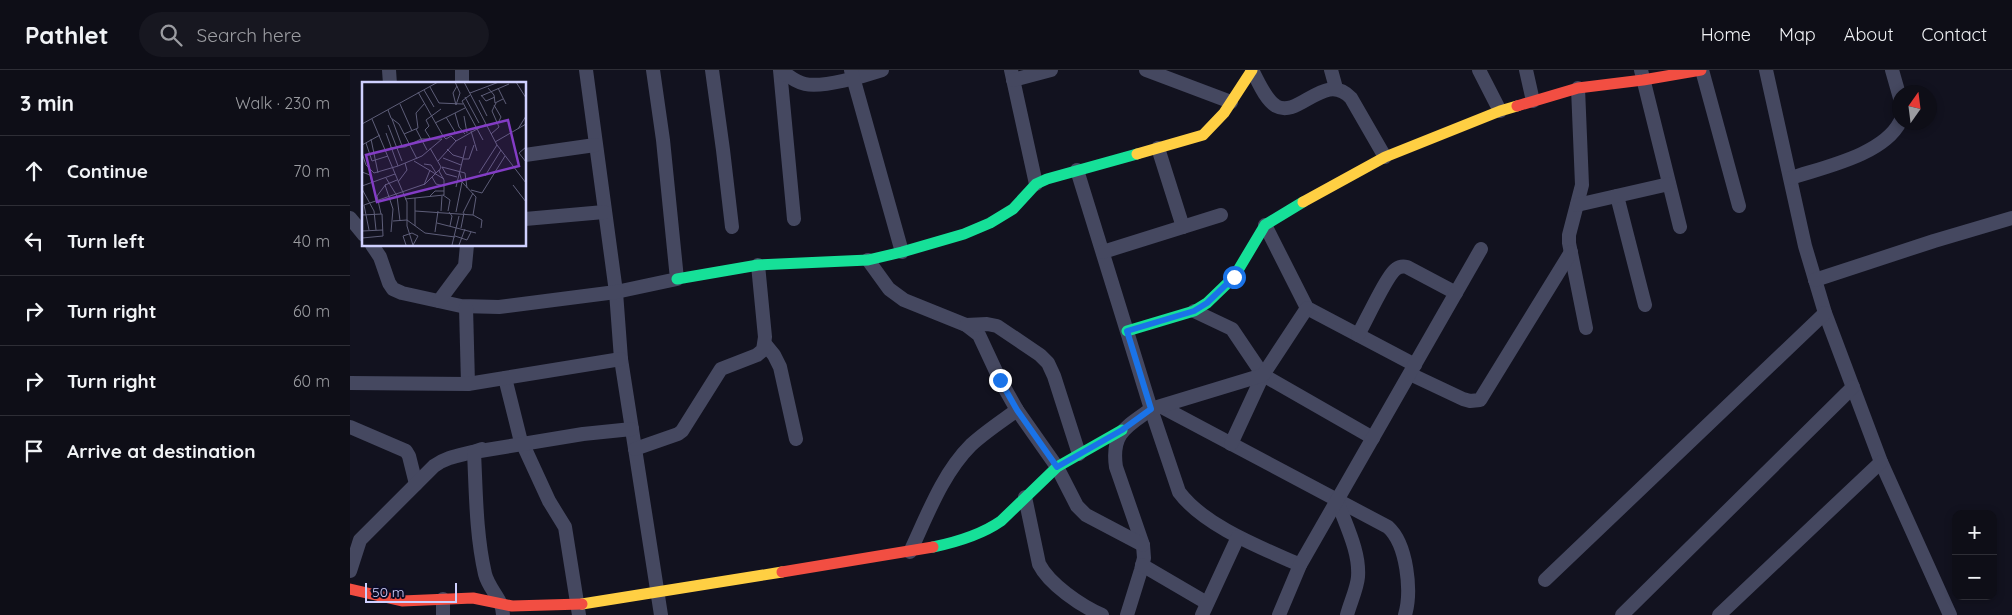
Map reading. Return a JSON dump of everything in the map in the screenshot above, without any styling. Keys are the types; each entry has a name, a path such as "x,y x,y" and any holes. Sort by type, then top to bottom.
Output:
{"street":[{"path":"586,70 616,292 621,359 661,615"},
{"path":"653,70 663,140 677,279"},
{"path":"712,70 724,150 732,227"},
{"path":"780,70 804,84 882,70"},
{"path":"780,70 794,219"},
{"path":"1036,184 1012,75 1051,70"},
{"path":"1146,70 1231,102"},
{"path":"373,246 380,257 392,288 466,307 499,307 616,292 758,265 868,260 964,234 990,223 1013,209 1036,184 1047,179 1203,135 1231,102 1252,70 1271,102 1278,107 1288,108 1329,89 1344,90 1351,98 1385,157"},
{"path":"1331,70 1336,88"},
{"path":"1478,70 1500,111"},
{"path":"1526,70 1533,101"},
{"path":"1127,331 1194,311 1207,303 1234,277 1265,225 1274,218 1385,157 1500,111 1578,88 1642,75 1701,70 1739,206"},
{"path":"1766,70 1805,246 1825,313 1881,462 1950,615"},
{"path":"1893,75 1906,70"},
{"path":"852,74 902,252"},
{"path":"1642,75 1680,227"},
{"path":"1578,88 1582,185 1569,235 1586,328"},
{"path":"1792,184 1873,148 1891,136 1895,130"},
{"path":"526,155 595,145"},
{"path":"1158,148 1183,227"},
{"path":"1077,170 1127,331 1157,408 1179,492 1186,502 1238,537 1300,565"},
{"path":"1577,205 1669,184"},
{"path":"1617,196 1645,304"},
{"path":"526,219 604,212"},
{"path":"1103,252 1221,215"},
{"path":"350,218 362,233"},
{"path":"1815,280 2012,218"},
{"path":"1265,225 1307,308 1358,335 1412,370 1470,401 1480,400 1571,252"},
{"path":"438,301 465,266 467,246"},
{"path":"1279,615 1300,565 1481,249"},
{"path":"868,260 889,289 904,300 966,325 979,335 1000,380 1017,410 1057,467 1077,506 1082,512 1143,545"},
{"path":"635,449 678,434 721,369 757,356 763,350 765,344 758,265"},
{"path":"1358,335 1389,278 1397,268 1402,266 1408,267 1456,293"},
{"path":"466,307 468,384"},
{"path":"1231,444 1264,375 1307,308"},
{"path":"1194,311 1232,329 1264,375 1373,438"},
{"path":"1545,580 1825,313"},
{"path":"966,325 987,324 997,326 1044,359 1054,376 1080,454"},
{"path":"765,344 780,366 796,439"},
{"path":"350,384 468,384 621,359"},
{"path":"503,610 512,606 579,609 658,591 910,552 957,542 991,528 1001,521 1057,467 1157,408 1264,375"},
{"path":"505,378 521,441 549,501 565,527 579,609"},
{"path":"1622,615 1853,387"},
{"path":"1157,408 1231,444 1388,527 1395,534 1402,552 1408,589 1405,615"},
{"path":"910,552 937,494 953,466 972,444 1017,410"},
{"path":"350,427 406,451 410,456 416,484"},
{"path":"350,571 360,540 440,462 460,454 521,441 632,428"},
{"path":"1122,430 1114,455 1116,467 1143,545 1142,565 1128,615"},
{"path":"474,452 481,555 487,583 503,610"},
{"path":"1719,615 1881,462"},
{"path":"1025,497 1042,570 1083,606 1102,615"},
{"path":"1337,500 1357,562 1358,578 1347,615"},
{"path":"1142,565 1204,609 1238,537"},
{"path":"350,589 402,600 483,599 503,610"},
{"path":"443,599 443,615"}],"traffic: fast":[{"path":"677,279 758,265 868,260 902,252 964,234 990,223 1013,209 1036,184 1047,179 1137,154"},
{"path":"1127,331 1194,311 1207,303 1234,277 1265,225 1303,202"},
{"path":"933,547 969,537 993,526 1001,521 1057,467 1122,430"}],"traffic: slow":[{"path":"1137,154 1203,135 1224,113 1252,70"},
{"path":"1303,202 1385,157 1517,106"},
{"path":"582,604 782,572"}],"traffic: jam":[{"path":"1517,106 1578,88 1701,70"},
{"path":"782,572 933,547"},
{"path":"350,589 402,601 473,598 512,606 582,604"}],"route":[{"path":"1000,380 1017,410 1057,467 1122,430 1151,409 1127,331 1194,311 1207,303 1234,277"}]}
